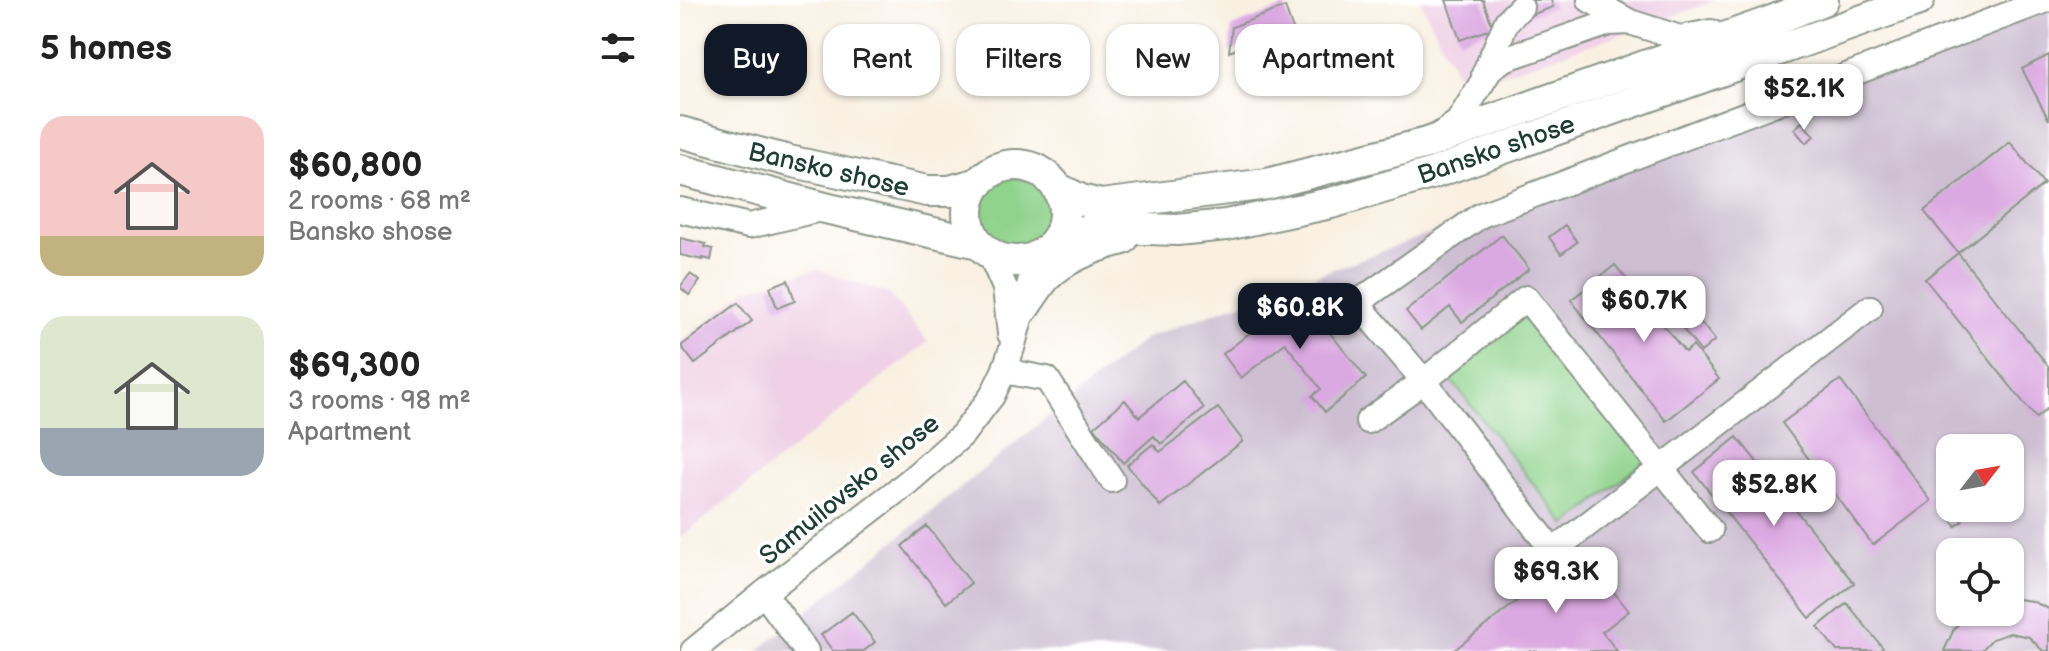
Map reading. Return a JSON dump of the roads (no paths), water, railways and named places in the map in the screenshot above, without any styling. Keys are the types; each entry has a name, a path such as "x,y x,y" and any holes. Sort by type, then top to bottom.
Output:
{"main road":[{"name":"Bansko shose","path":"1057,188 1081,200 1101,205 1267,184 1427,143 1772,21 1823,0"},
{"name":"Bansko shose","path":"1060,234 1114,228 1177,230 1226,225 1331,203 1434,173 1919,0"},
{"path":"680,122 789,161"},
{"name":"Bansko shose","path":"680,132 789,161 927,191 950,191 979,183"},
{"path":"1019,165 1034,169 1057,188 1063,203 1064,218 1060,234 1051,248 1037,257 1021,262 1005,261 984,248 970,228 968,211 971,197 979,183 990,173 1019,165"},
{"name":"Bansko shose","path":"680,170 984,248"},
{"path":"1023,309 1047,276 1086,250 1120,240 1177,230"}],"street":[{"path":"1590,0 1680,38 1772,21"},
{"path":"1870,308 1553,551 1424,381 1357,303 1481,215 2046,0"},
{"path":"1478,88 1513,7"},
{"path":"1427,143 1458,122 1491,68 1504,59 1609,23 1617,12"},
{"path":"680,210 749,226 825,208"},
{"path":"984,248 1005,288 1008,360 1047,379 1112,480"},
{"name":"Samuilovsko shose","path":"693,651 908,482 962,435 992,396 1008,360 1037,257"},
{"path":"1368,421 1424,381 1526,298 1710,530"},
{"path":"764,593 806,651"}]}
